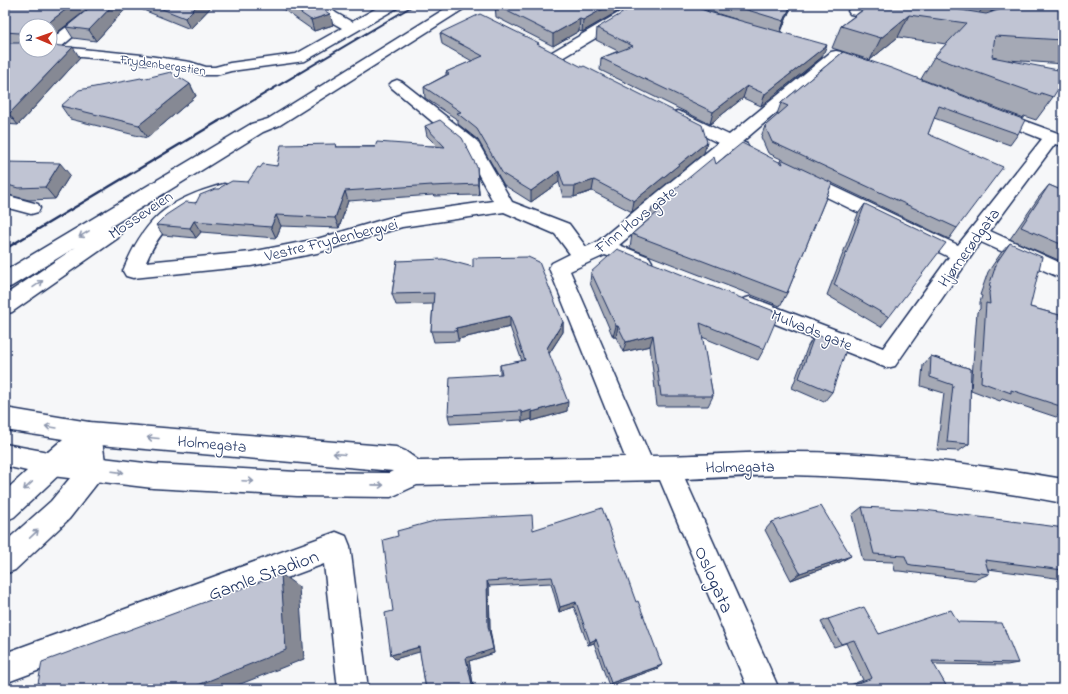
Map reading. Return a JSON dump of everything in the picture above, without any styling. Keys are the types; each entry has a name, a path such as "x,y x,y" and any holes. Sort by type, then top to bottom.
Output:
{"main road":[{"path":"58,42 104,5"},
{"path":"320,5 331,16 353,28 392,5"},
{"name":"Mosseveien","path":"5,281 257,128 274,122 460,5"},
{"path":"557,56 641,5"},
{"path":"967,29 973,30 983,28 995,20 1008,6"},
{"path":"855,11 900,19"},
{"name":"Frydenbergstien","path":"58,51 190,66 204,70 216,70 300,58 353,28"},
{"name":"Finn Hovs gate","path":"655,468 559,268 604,247 836,55"},
{"path":"397,85 471,145 505,206 562,229 583,257"},
{"path":"661,108 758,156"},
{"path":"985,112 1057,139"},
{"name":"Mosseveien","path":"5,306 264,132 274,122"},
{"name":"Hjørnerødgata","path":"886,359 978,233 1057,139"},
{"path":"786,170 961,255"},
{"name":"Vestre Frydenbergvei","path":"229,188 178,208 160,223 140,251 133,271 251,259 317,246 402,221 505,206"},
{"path":"5,201 31,208"},
{"path":"978,233 1063,272"},
{"path":"604,247 662,270"},
{"name":"Mulvads gate","path":"734,298 886,359"},
{"name":"Holmegata","path":"5,419 89,433 396,459 415,473"},
{"path":"5,508 52,464 89,433"},
{"path":"5,560 60,510 92,469 89,433"},
{"name":"Holmegata","path":"5,455 52,464 153,476 297,484 391,485 415,473 655,468 751,464 821,465 908,470 1016,482 1063,491"},
{"name":"Oslogata","path":"655,468 677,493 764,689"},
{"name":"Gamle Stadion","path":"5,668 55,651 336,546 353,689"}],"building":[{"path":"5,5 72,5 55,18 18,18 18,33 5,32"},
{"path":"93,5 113,5 89,30 66,27"},
{"path":"152,5 198,5 185,18"},
{"path":"289,5 318,5 330,14 311,20"},
{"path":"495,5 610,5 553,34"},
{"path":"636,5 690,5 709,12 827,45 765,94 747,86 713,112 601,58 633,46 597,28"},
{"path":"731,5 791,5 784,21"},
{"path":"870,5 930,5 986,14 1010,5 1063,5 1063,40 995,36 992,57 1063,71 1063,81 1053,97 1041,93 1040,95 934,57 966,23 909,15 881,38 841,26"},
{"path":"480,14 539,43 537,44 582,67 584,66 702,125 707,142 634,201 594,180 575,186 564,186 559,171 531,191 503,174 477,129 457,113 461,112 424,87 449,74 446,72 483,56 440,33"},
{"path":"5,43 18,43 18,58 58,58 58,46 73,47 9,114 5,113"},
{"path":"843,52 891,68 1025,120 1018,134 939,106 928,134 1003,167 957,228 772,142 765,126 788,106 781,103"},
{"path":"171,72 190,84 139,125 61,106 79,90 142,79"},
{"path":"440,120 462,138 477,167 478,184 432,185 345,191 335,218 276,215 271,227 194,221 190,228 156,225 166,215 186,202 196,203 200,195 215,189 219,189 232,181 248,182 258,167 260,168 263,164 277,166 281,145 336,144 336,147 375,147 377,142 445,147 425,126"},
{"path":"742,143 783,164 781,159 832,183 787,293 632,234 658,212 652,208 714,157 716,164"},
{"path":"5,162 60,163 45,187 18,188 5,184"},
{"path":"1049,185 1063,191 1063,245 1021,227"},
{"path":"865,204 946,243 889,317 834,285"},
{"path":"1010,243 1042,257 1030,307 1063,316 1063,407 1011,390 1011,393 981,382 986,303 990,304 989,293 991,286 989,286 997,262"},
{"path":"617,249 779,313 764,349 700,323 713,396 661,396 653,335 626,342 618,326 616,326 591,272"},
{"path":"528,257 539,262 563,322 547,348 568,402 532,412 532,410 522,413 521,411 448,415 450,377 502,374 500,365 525,360 510,316 456,328 457,331 431,331 434,293 392,294 397,261 443,259 473,267 473,258"},
{"path":"815,334 847,347 832,392 799,378"},
{"path":"931,356 971,369 969,444 947,442 953,385 930,377"},
{"path":"821,506 851,556 800,573 772,522"},
{"path":"862,507 924,510 1063,528 1063,570 985,560 989,574 912,565 908,564 905,556 874,554"},
{"path":"602,508 636,602 638,601 662,665 611,683 596,639 590,642 576,602 560,607 552,577 487,581 488,626 493,649 466,658 473,689 426,689 419,647 391,655 385,613 393,611 383,540 398,536 397,531 438,520 532,515 533,530"},
{"path":"281,574 286,650 188,689 37,689 42,662"},
{"path":"864,607 879,634 951,610 958,622 1002,623 1018,663 932,661 948,689 858,689 856,684 872,678 854,640 841,644 828,619"}],"railway":[{"path":"217,122 414,5"},
{"path":"5,249 219,121"}]}
